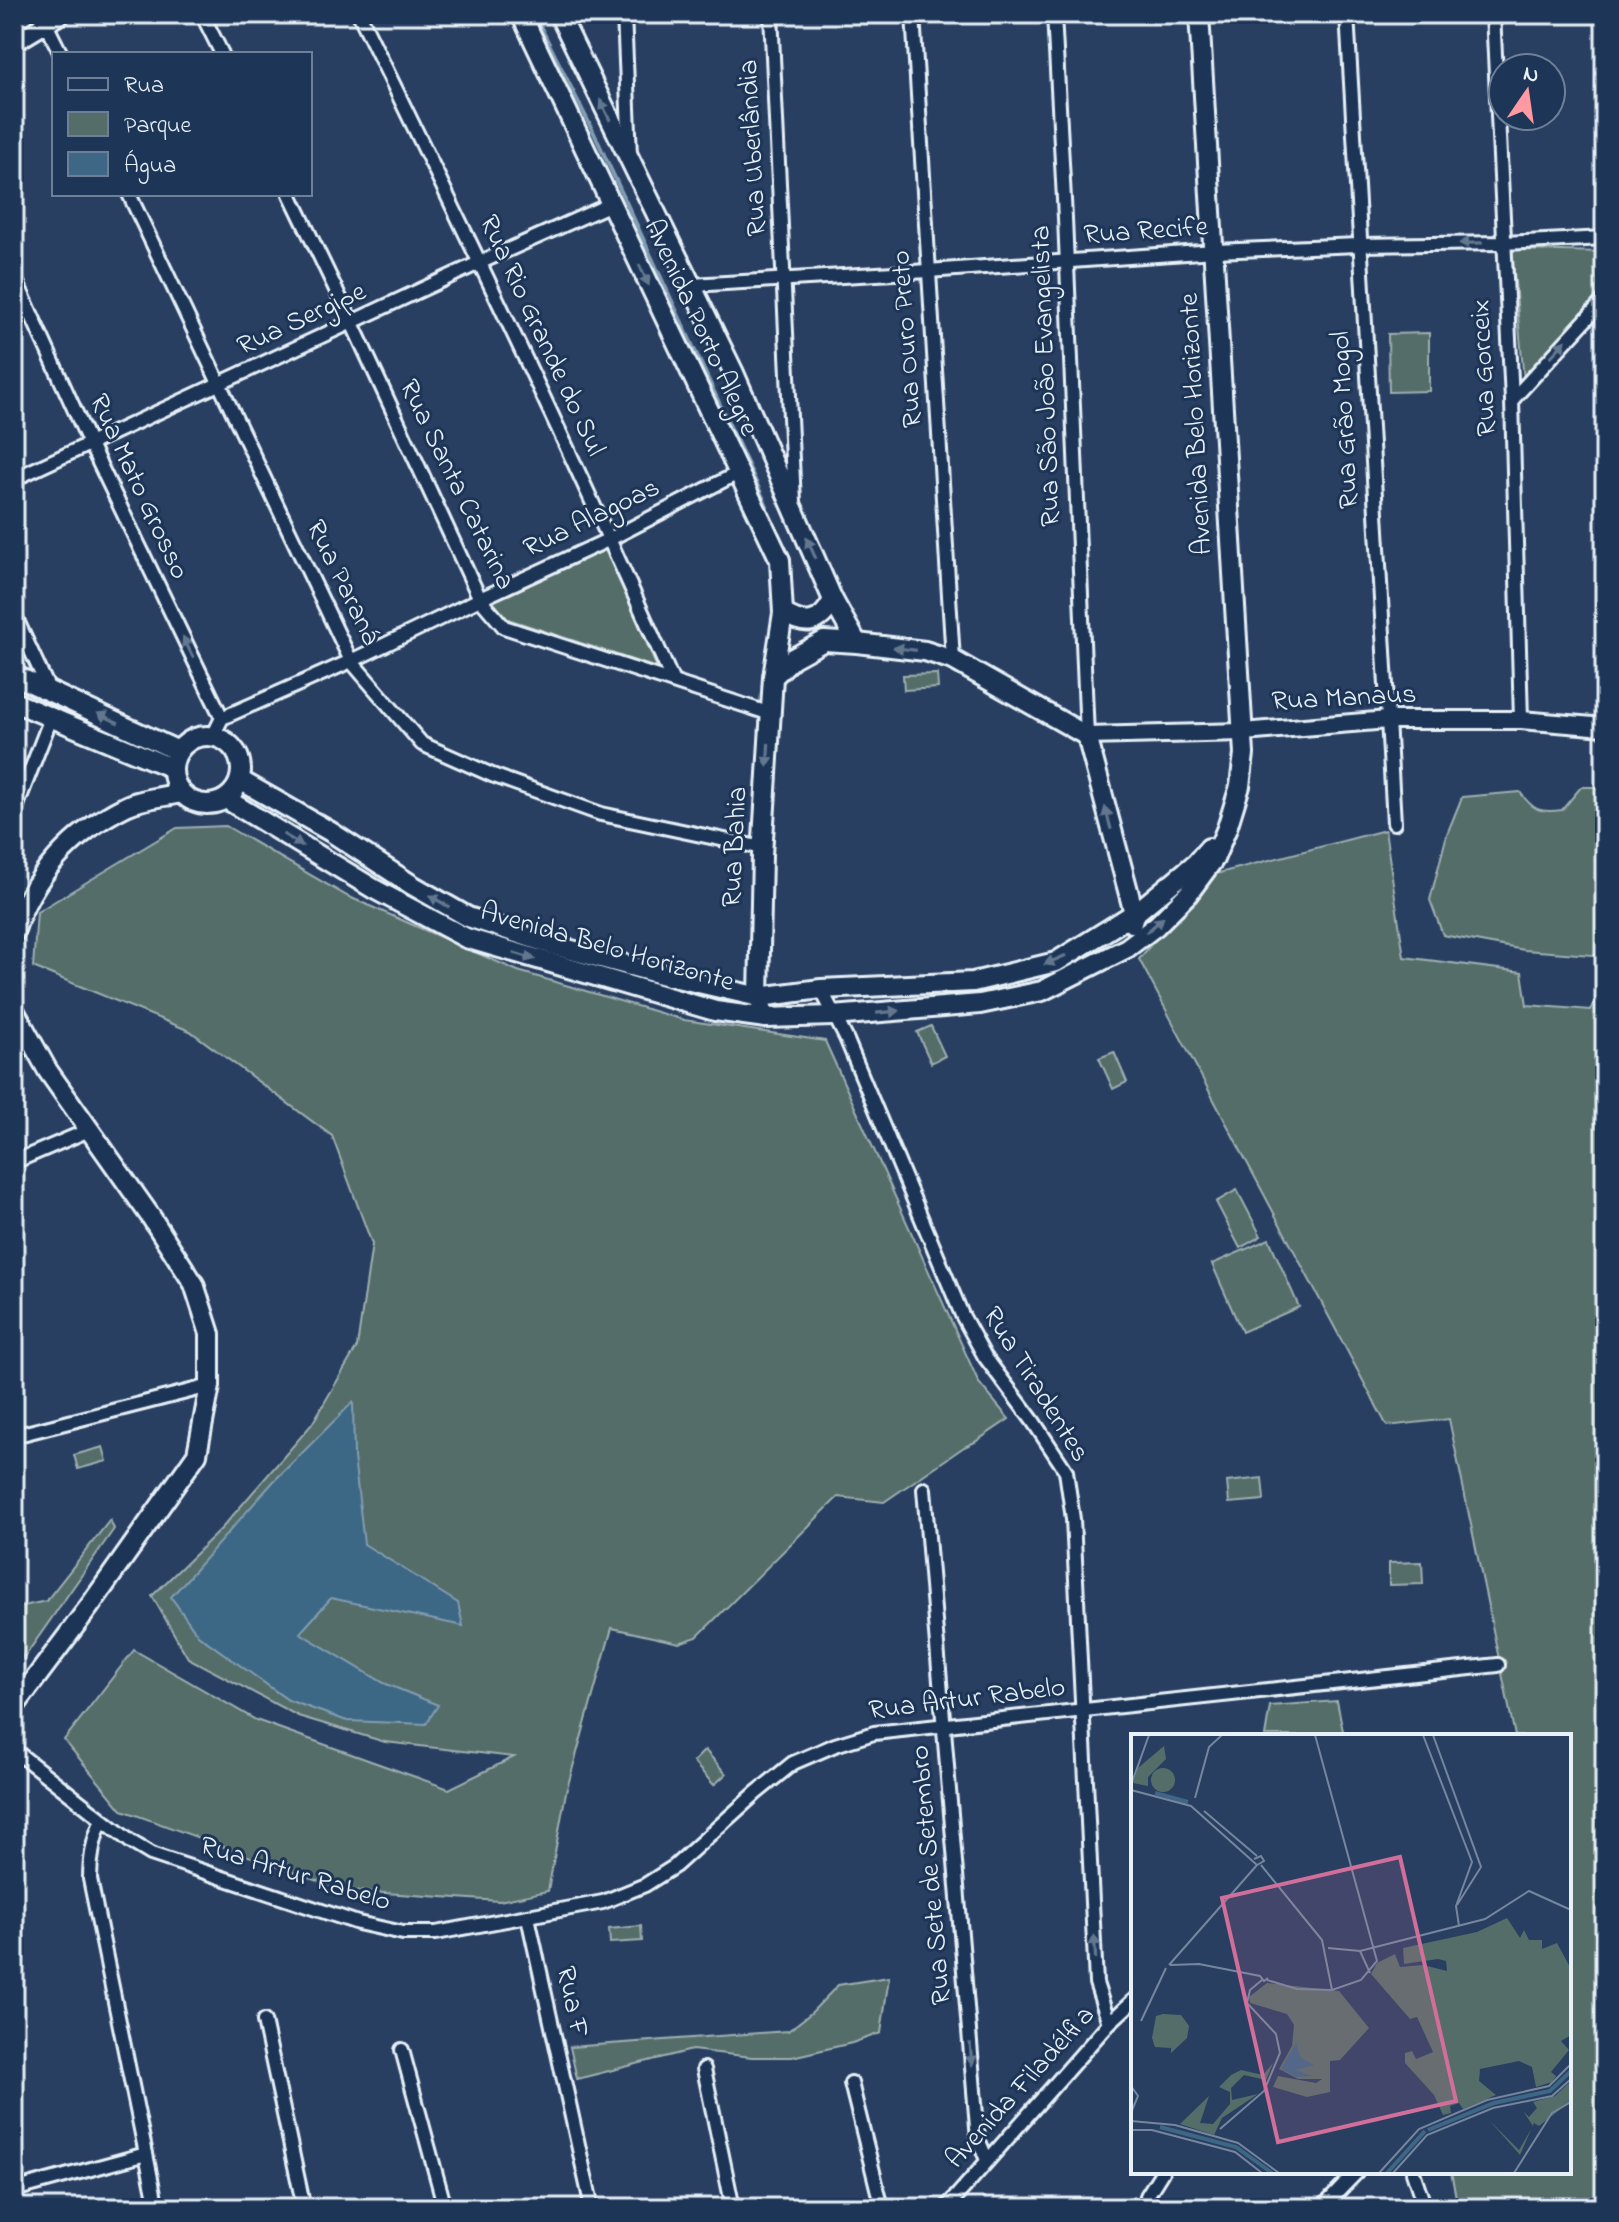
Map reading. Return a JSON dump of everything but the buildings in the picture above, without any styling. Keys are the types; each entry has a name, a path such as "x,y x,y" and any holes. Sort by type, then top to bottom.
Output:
{"main road":[{"name":"Avenida Porto Alegre","path":"521,14 780,560 783,613 773,677"},
{"name":"Avenida Porto Alegre","path":"559,14 734,373 833,600 857,643"},
{"name":"Avenida Belo Horizonte","path":"226,799 374,889 466,938 715,1011 766,1018 980,1004 1042,991 1127,948 1156,926 1188,894 1214,859 1240,786 1244,754 1199,14"},
{"path":"783,613 804,622 814,621 833,600"},
{"path":"773,677 793,658 824,641 925,651 953,660 1087,736 1134,913 1127,948"},
{"path":"14,675 49,690 175,759"},
{"name":"Rua Bahia","path":"766,1018 759,997 763,848 773,677"},
{"path":"14,702 51,718 175,759"},
{"path":"213,736 227,742 237,752 242,766 240,780 235,791 226,799 212,804 197,803 181,793 175,783 175,759 194,739 213,736"},
{"name":"Avenida Belo Horizonte","path":"240,780 468,917 553,945 759,997 821,989 973,982 1056,962 1134,913 1196,863 1227,828"},
{"path":"14,933 21,910 44,870 59,854 100,822 129,805 181,793"},
{"path":"14,1010 48,1071 151,1217 194,1284 210,1334 210,1386 197,1454 14,1707"}],"street":[{"path":"14,43 42,19 62,14"},
{"path":"202,14 221,52"},
{"name":"Rua Rio Grande do Sul","path":"359,14 481,262 673,682"},
{"path":"624,14 631,163"},
{"name":"Rua Uberlândia","path":"771,14 795,511"},
{"name":"Rua Ouro Preto","path":"913,14 953,660"},
{"name":"Rua São João Evangelista","path":"1054,14 1087,736"},
{"name":"Rua Grão Mogol","path":"1347,14 1394,823"},
{"name":"Rua Gorceix","path":"1493,14 1512,400 1521,720"},
{"path":"42,19 60,52"},
{"name":"Rua Paraná","path":"130,196 351,661 422,744 492,775 601,814 763,848"},
{"name":"Rua Santa Catarina","path":"291,196 480,599 504,627 771,714"},
{"name":"Rua Sergipe","path":"14,479 611,204"},
{"name":"Rua Recife","path":"691,285 1215,251 1605,238"},
{"name":"Rua Mato Grosso","path":"14,276 90,444 222,718"},
{"path":"1512,400 1605,299"},
{"name":"Rua Alagoas","path":"222,718 610,539 738,473"},
{"path":"14,614 49,690"},
{"path":"14,813 51,718"},
{"path":"213,736 222,718"},
{"name":"Rua Manaus","path":"1087,736 1243,732 1388,720 1521,720 1605,727"},
{"name":"Rua Tiradentes","path":"821,989 846,1038 962,1315 985,1357 1066,1471 1073,1519 1096,1983 1109,2023"},
{"path":"14,1162 89,1130"},
{"path":"14,1436 210,1386"},
{"name":"Rua Sete de Setembro","path":"924,1489 978,2139 987,2160"},
{"name":"Rua Artur Rabelo","path":"14,1750 102,1820 151,1854 358,1923 403,1933 436,1933 603,1902 645,1885 675,1866 793,1763 874,1733 1498,1665"},
{"path":"102,1820 94,1837 90,1879 157,2208"},
{"name":"Rua F","path":"528,1917 592,2208"},
{"name":"Avenida Filadélfia","path":"946,2208 1109,2023 1131,2003"},
{"path":"264,2021 304,2208"},
{"path":"402,2050 445,2208"},
{"path":"704,2069 733,2208"},
{"path":"851,2083 882,2208"},
{"path":"14,2190 146,2154"},
{"path":"1147,2196 1161,2174"},
{"path":"1322,2208 1355,2174"},
{"path":"1414,2174 1425,2208"}],"green space":[{"path":"1512,250 1605,252 1605,286 1524,380"},
{"path":"1429,333 1429,391 1389,392 1388,334"},
{"path":"606,546 657,668 505,618 491,601"},
{"path":"937,674 938,688 904,690 903,675"},
{"path":"1581,787 1605,787 1605,956 1524,950 1443,935 1430,900 1447,834 1462,797 1520,792 1537,809 1554,811 1562,810"},
{"path":"226,826 347,896 518,971 684,1020 825,1041 979,1383 1009,1419 884,1502 838,1497 697,1637 679,1643 612,1628 566,1792 548,1891 499,1901 342,1890 122,1810 64,1740 134,1650 256,1720 449,1789 514,1757 385,1742 298,1716 188,1658 152,1596 222,1528 312,1424 357,1347 372,1244 332,1136 190,1031 33,967 37,912 177,828"},
{"path":"1385,830 1404,957 1522,972 1527,1005 1591,1010 1605,981 1605,2208 1458,2208 1451,2174 1571,2174 1571,1734 1515,1734 1449,1419 1387,1426 1139,959 1208,876"},
{"path":"931,1026 945,1056 931,1063 917,1032"},
{"path":"1114,1052 1127,1082 1113,1089 1099,1058"},
{"path":"1237,1190 1261,1236 1240,1248 1216,1202"},
{"path":"1269,1239 1299,1307 1242,1332 1212,1264"},
{"path":"103,1447 107,1461 78,1469 74,1455"},
{"path":"1262,1478 1264,1500 1229,1503 1227,1482"},
{"path":"110,1520 114,1529 23,1659 14,1633 14,1608 46,1601"},
{"path":"1422,1562 1423,1584 1389,1585 1389,1563"},
{"path":"1337,1701 1344,1734 1265,1734 1270,1706"},
{"path":"705,1750 726,1774 714,1785 693,1762"},
{"path":"641,1926 642,1941 610,1943 609,1929"},
{"path":"889,1977 881,2033 852,2043 792,2057 752,2057 692,2050 577,2079 570,2047 788,2031 838,1985"}],"water":[{"path":"353,1402 354,1457 364,1544 458,1603 463,1626 331,1598 300,1633 384,1683 438,1705 426,1724 347,1721 288,1700 198,1635 171,1597 273,1482"}],"waterway":[{"path":"534,14 594,133 767,506"}]}
